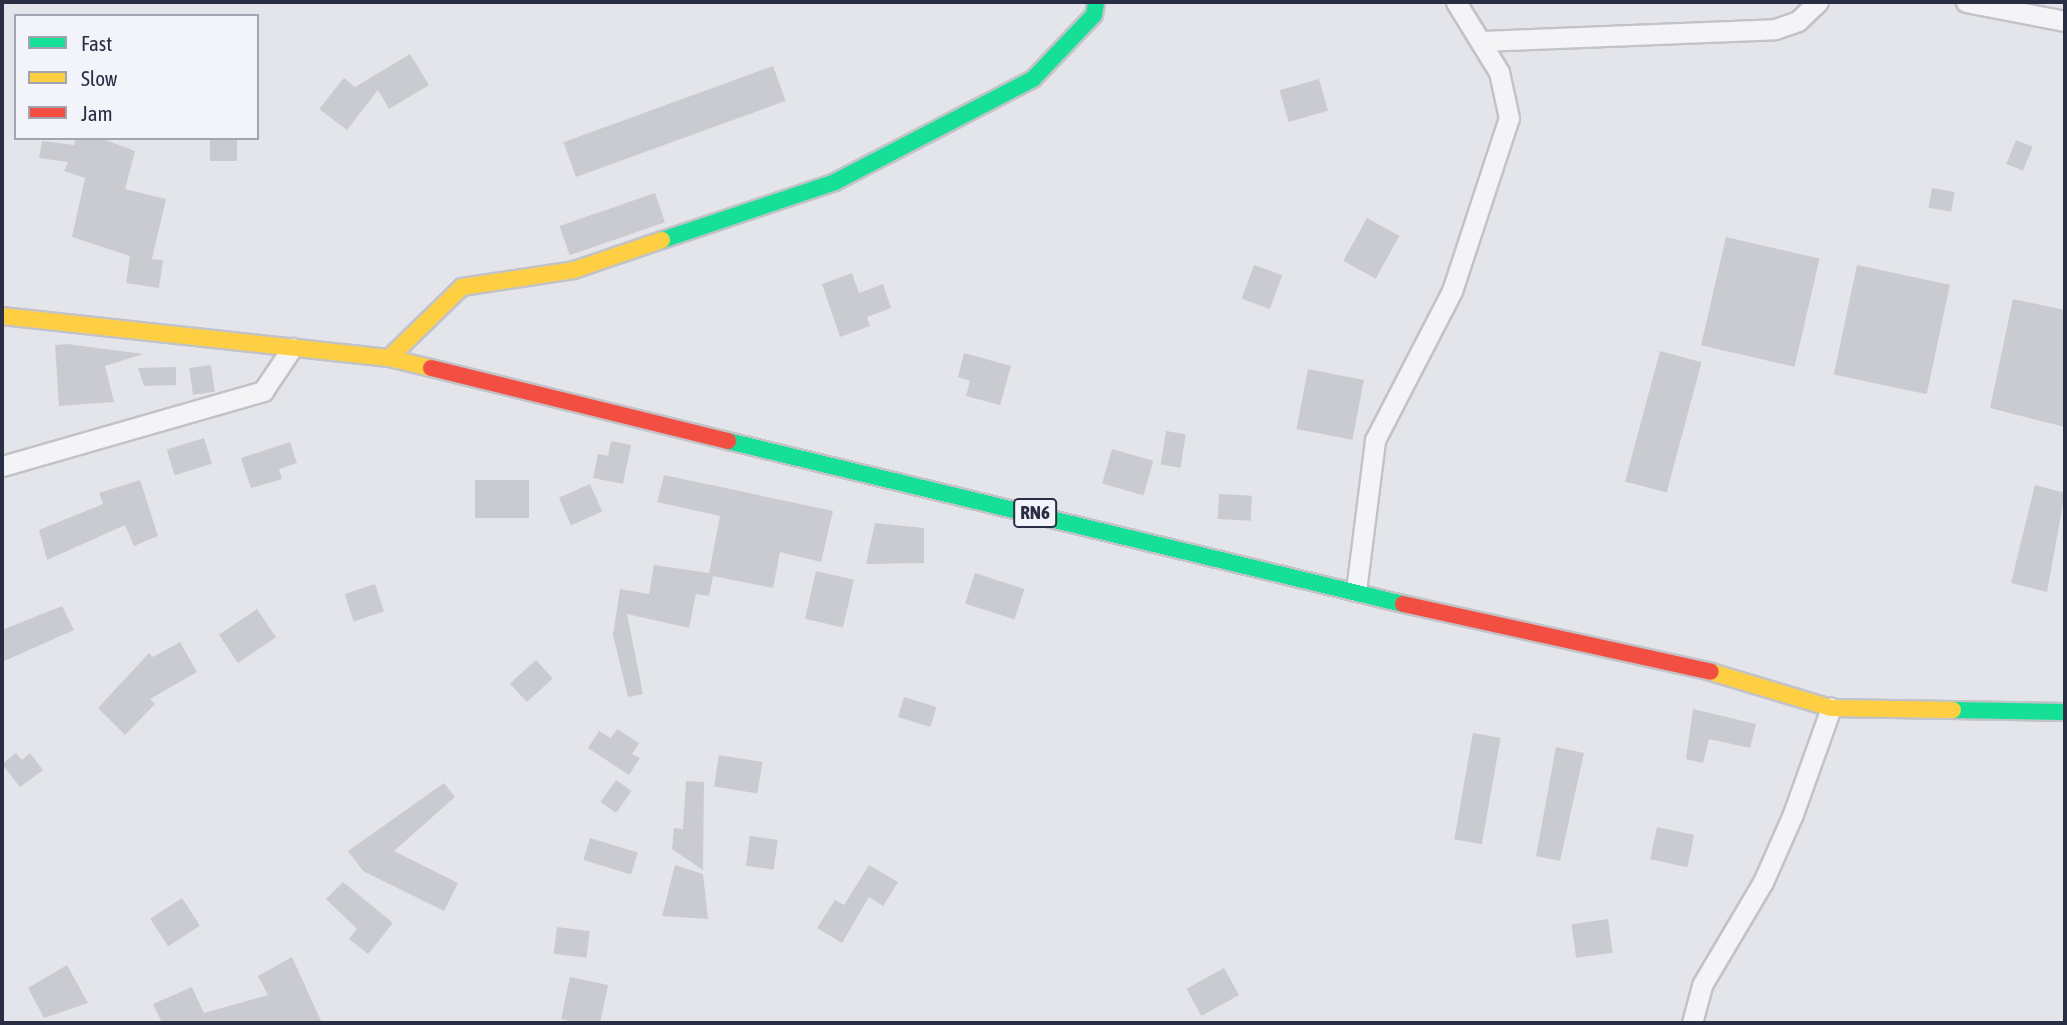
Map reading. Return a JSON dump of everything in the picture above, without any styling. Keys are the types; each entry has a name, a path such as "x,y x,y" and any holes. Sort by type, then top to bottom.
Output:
{"main road":[{"path":"389,358 462,287 574,270 835,182 1033,79 1094,15 1096,2"},
{"name":"RN6","path":"2,316 389,358 450,377 1356,592 1670,659 1830,708 2065,712"}],"street":[{"path":"1356,592 1375,440 1452,291 1509,118 1499,72 1456,2"},
{"path":"1482,41 1775,29 1798,21 1818,2"},
{"path":"1966,2 2065,21"},
{"path":"2,466 263,391 292,348"},
{"path":"1692,1023 1702,985 1763,882 1793,814 1830,708"}],"building":[{"path":"410,54 429,85 389,109 378,90 347,130 319,109 344,78 355,87"},
{"path":"773,66 786,101 576,177 563,142"},
{"path":"1319,79 1328,111 1289,122 1280,90"},
{"path":"75,140 105,140 135,151 125,189 166,199 152,259 163,260 159,288 126,283 130,256 72,237 85,178 64,171 68,162 39,158 42,141 74,145"},
{"path":"210,140 237,140 237,161 210,161"},
{"path":"2016,140 2033,147 2023,171 2006,164"},
{"path":"1932,188 1955,192 1951,212 1929,208"},
{"path":"655,193 665,222 570,255 560,226"},
{"path":"1367,218 1399,236 1376,279 1343,261"},
{"path":"1726,237 1820,259 1795,367 1701,345"},
{"path":"1254,265 1282,275 1270,309 1242,299"},
{"path":"1857,265 1950,285 1927,394 1834,375"},
{"path":"852,273 859,293 883,284 891,308 867,317 870,326 840,337 822,284"},
{"path":"2013,299 2065,310 2065,427 1990,408"},
{"path":"67,344 143,354 105,366 114,402 59,406 55,345"},
{"path":"1660,351 1702,362 1667,493 1625,481"},
{"path":"964,353 1011,366 1000,405 966,396 970,381 958,377"},
{"path":"211,365 215,392 193,395 189,368"},
{"path":"176,367 176,385 144,386 138,368"},
{"path":"1308,369 1364,380 1352,440 1296,429"},
{"path":"1166,431 1186,434 1180,468 1161,465"},
{"path":"204,438 212,464 175,475 167,449"},
{"path":"611,441 631,445 623,484 593,478 598,454 608,456"},
{"path":"290,442 297,463 279,469 282,479 251,488 241,458"},
{"path":"1112,449 1153,461 1143,495 1102,484"},
{"path":"664,475 833,511 821,562 780,552 773,588 713,576 709,596 696,594 689,628 627,614 643,694 628,697 613,635 620,589 649,594 654,565 709,573 720,516 657,502"},
{"path":"140,480 158,536 134,546 125,525 47,560 39,530 103,504 99,493"},
{"path":"475,480 529,480 529,518 475,518"},
{"path":"590,484 602,511 571,525 559,498"},
{"path":"2035,485 2065,493 2047,592 2011,583"},
{"path":"1219,494 1252,496 1251,521 1218,519"},
{"path":"875,523 924,528 924,563 866,564"},
{"path":"816,571 854,580 843,628 805,619"},
{"path":"975,573 1024,589 1015,620 965,603"},
{"path":"375,584 384,612 354,621 345,594"},
{"path":"62,606 74,630 2,662 2,630"},
{"path":"257,609 276,637 238,663 219,635"},
{"path":"180,642 197,672 150,699 155,704 125,735 98,708 149,653 153,657"},
{"path":"536,660 553,679 527,702 510,683"},
{"path":"904,697 937,707 930,727 898,717"},
{"path":"1693,709 1756,724 1750,748 1709,739 1703,763 1686,759"},
{"path":"617,729 639,743 632,754 640,758 629,775 588,748 599,731 611,738"},
{"path":"1473,733 1501,738 1482,844 1454,839"},
{"path":"1556,747 1584,753 1560,861 1536,856"},
{"path":"16,753 22,760 30,753 43,770 20,787 2,764"},
{"path":"719,755 762,762 757,793 714,787"},
{"path":"616,780 632,791 616,813 601,802"},
{"path":"686,781 704,782 703,870 672,849 674,828 683,829"},
{"path":"444,783 455,797 394,851 458,883 444,911 363,871 348,851"},
{"path":"1657,827 1694,835 1687,867 1650,859"},
{"path":"750,836 778,840 774,870 746,866"},
{"path":"590,838 638,853 631,875 583,860"},
{"path":"675,865 703,874 708,919 662,916"},
{"path":"869,865 898,882 883,906 869,897 842,943 817,928 835,900 844,905"},
{"path":"343,882 393,923 368,954 349,939 357,929 326,899"},
{"path":"182,898 200,926 168,946 150,919"},
{"path":"1608,919 1613,953 1576,958 1571,924"},
{"path":"557,927 590,931 586,958 554,954"},
{"path":"292,957 322,1023 162,1023 153,1004 192,987 204,1013 268,995 258,976"},
{"path":"67,965 88,1003 44,1018 28,988"},
{"path":"1224,968 1239,995 1201,1016 1186,989"},
{"path":"570,977 608,985 600,1023 561,1019"}],"traffic: fast":[{"path":"662,240 835,182 1033,79 1094,15 1096,2"},
{"path":"728,441 1403,604"},
{"path":"1953,710 2065,712"}],"traffic: slow":[{"path":"389,358 462,287 574,270 662,240"},
{"path":"2,316 389,358 431,368"},
{"path":"1711,672 1831,708 1953,710"}],"traffic: jam":[{"path":"431,368 728,441"},
{"path":"1403,604 1711,672"}]}
